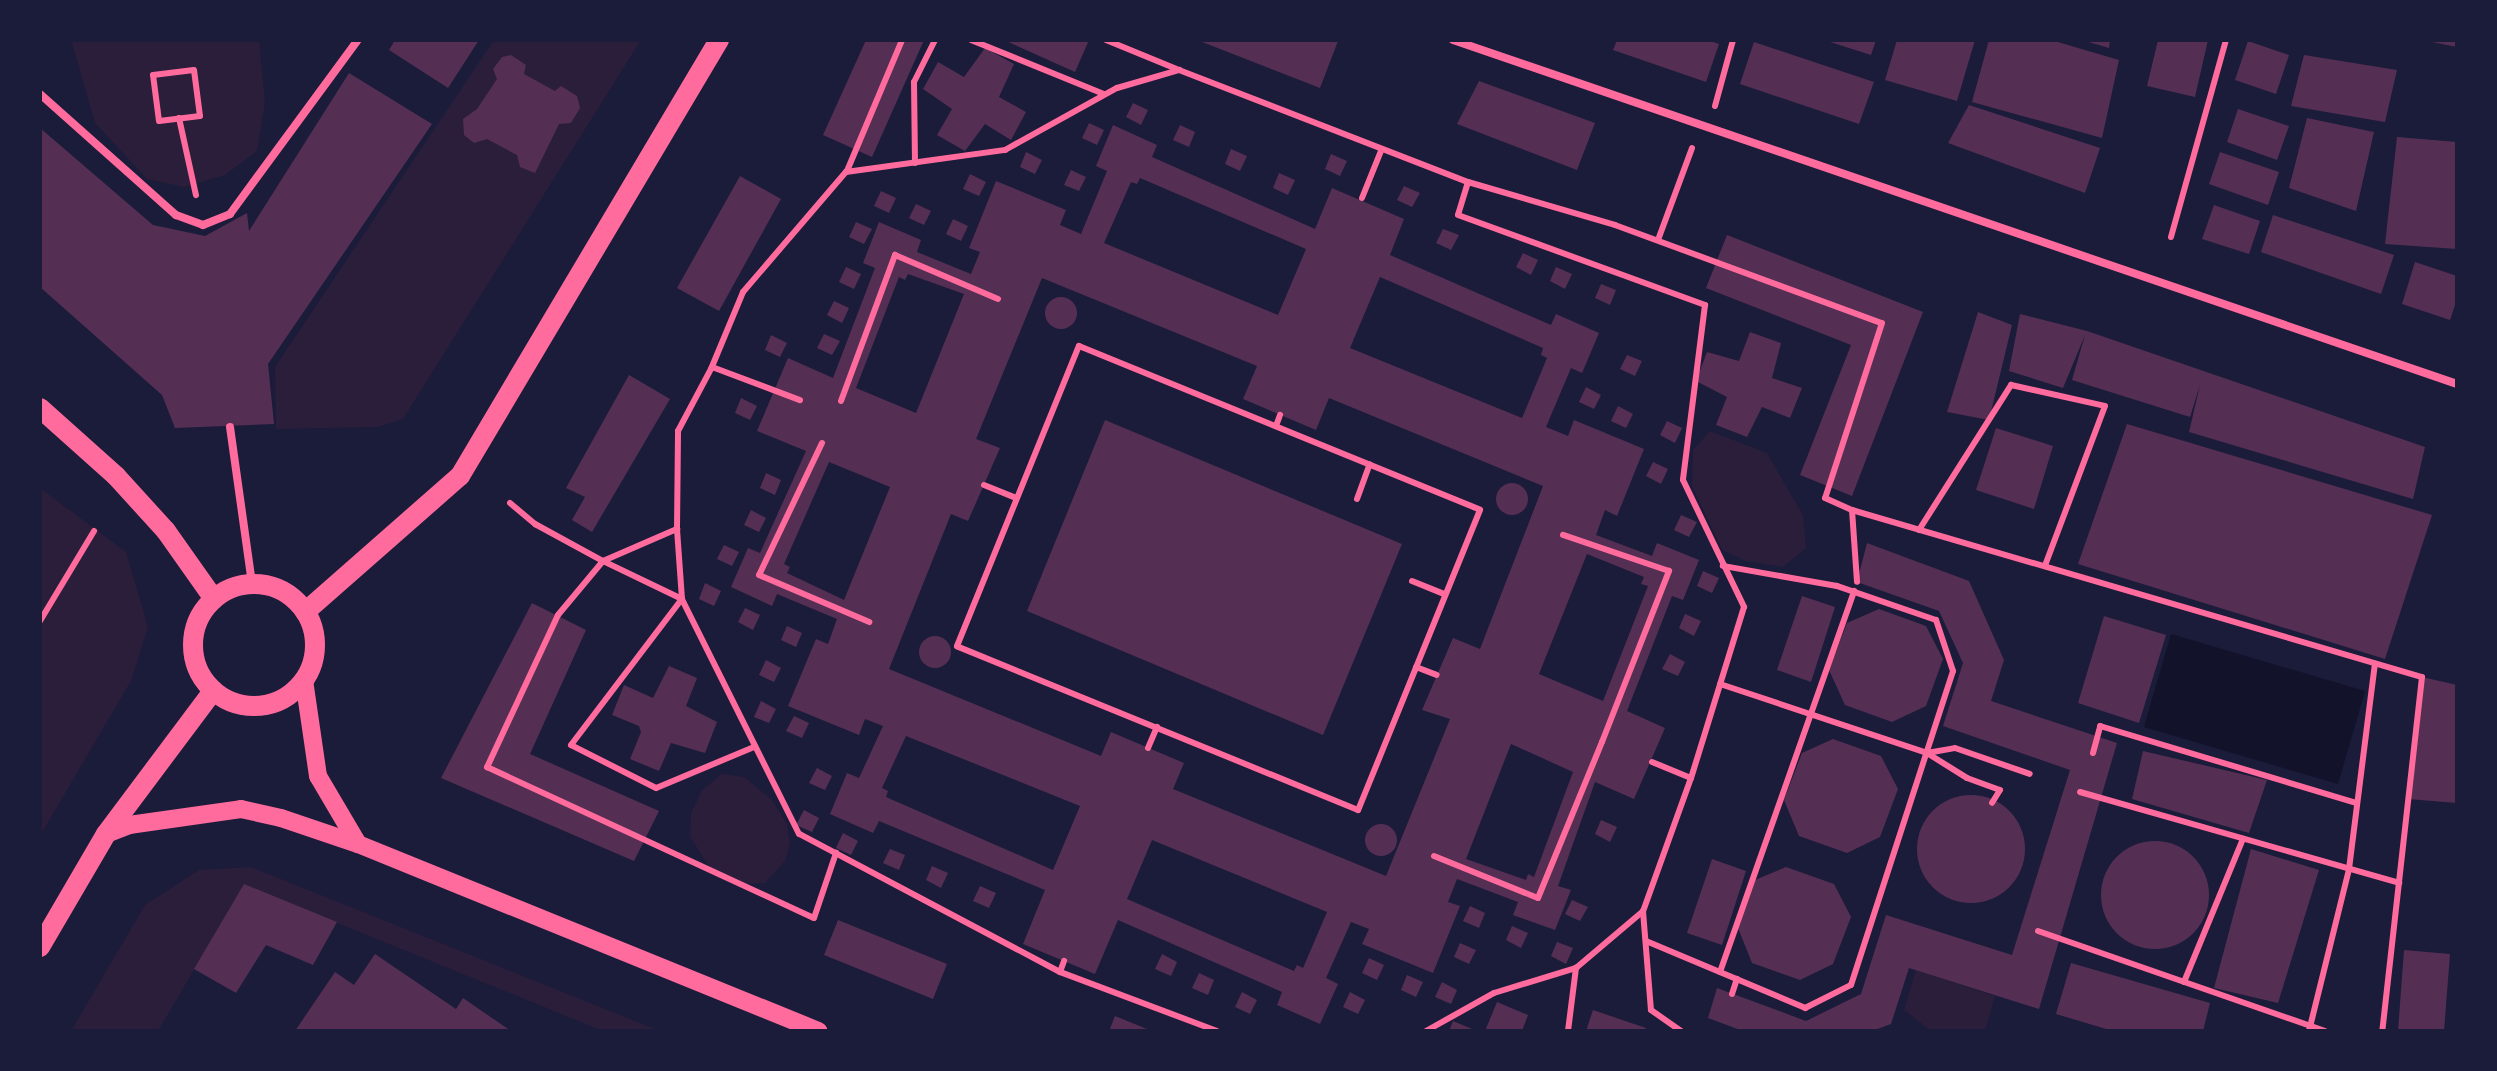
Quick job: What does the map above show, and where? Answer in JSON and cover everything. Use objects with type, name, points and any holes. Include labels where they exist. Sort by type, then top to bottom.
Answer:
[{"type":"main road","points":[[305,612],[460,476],[719,40]]},
{"type":"main road","points":[[40,408],[116,476],[166,531],[214,598]]},
{"type":"main road","points":[[252,584],[291,597],[305,612],[315,649],[304,680],[286,698],[268,705],[248,706],[213,691],[193,654],[193,634],[214,598],[252,584]]},
{"type":"main road","points":[[40,947],[106,834],[213,691]]},
{"type":"street","points":[[304,680],[318,776],[358,844]]},
{"type":"street","points":[[106,834],[144,822],[241,809],[358,844],[818,1031]]},
{"type":"lane","points":[[40,94],[176,216],[203,224],[230,214],[358,40]]},
{"type":"lane","points":[[1454,40],[2457,384]]},
{"type":"lane","points":[[203,224],[205,236]]},
{"type":"lane","points":[[230,426],[252,584]]},
{"type":"path","points":[[902,40],[846,172],[743,292],[712,367],[678,432],[677,528],[682,599],[799,834],[1060,972],[1217,1031]]},
{"type":"path","points":[[915,163],[914,82],[935,40]]},
{"type":"path","points":[[970,40],[1105,95]]},
{"type":"path","points":[[1106,40],[1381,151],[1658,240],[1882,323],[1825,498],[1852,510],[2422,677],[2382,1031]]},
{"type":"path","points":[[1714,110],[1733,40]]},
{"type":"path","points":[[2172,237],[2226,40]]},
{"type":"path","points":[[194,70],[200,116],[179,118],[158,121],[153,75],[194,70]]},
{"type":"path","points":[[846,172],[1005,150],[1105,95],[1180,70]]},
{"type":"path","points":[[179,118],[203,224]]},
{"type":"path","points":[[1658,240],[1692,148]]},
{"type":"path","points":[[1362,198],[1381,151]]},
{"type":"path","points":[[1468,182],[1458,216],[1704,305],[1683,480],[1744,607],[1692,778],[1643,912],[1651,1010],[1681,1031]]},
{"type":"path","points":[[841,400],[895,255],[998,299]]},
{"type":"path","points":[[1079,346],[1370,464],[1480,510],[1358,810],[958,646],[1079,346]]},
{"type":"path","points":[[712,367],[800,400]]},
{"type":"path","points":[[1920,530],[2011,385],[2105,406],[2045,566]]},
{"type":"path","points":[[1276,426],[1280,415]]},
{"type":"path","points":[[822,444],[759,575],[869,622]]},
{"type":"path","points":[[1357,499],[1370,464]]},
{"type":"path","points":[[984,484],[1018,498]]},
{"type":"path","points":[[510,503],[535,524],[682,599]]},
{"type":"path","points":[[1852,510],[1857,582]]},
{"type":"path","points":[[677,528],[604,561],[558,616],[487,767],[814,918],[836,854]]},
{"type":"path","points":[[40,621],[94,531]]},
{"type":"path","points":[[1434,856],[1538,898],[1595,759],[1669,571],[1564,535]]},
{"type":"path","points":[[1646,941],[1805,1008],[1851,986],[1953,671],[1936,620],[1854,591],[1723,566]]},
{"type":"path","points":[[1412,581],[1446,594]]},
{"type":"path","points":[[1867,596],[1869,586]]},
{"type":"path","points":[[1720,972],[1854,591]]},
{"type":"path","points":[[682,599],[571,745],[656,788],[754,748]]},
{"type":"path","points":[[2310,1028],[2348,869],[2376,663]]},
{"type":"path","points":[[1416,666],[1437,676]]},
{"type":"path","points":[[1720,684],[1927,753],[1967,778],[2000,790],[1992,802]]},
{"type":"path","points":[[2092,753],[2100,726],[2357,803]]},
{"type":"path","points":[[1148,748],[1157,727]]},
{"type":"path","points":[[1927,753],[1955,748],[2030,774]]},
{"type":"path","points":[[1652,762],[1692,778]]},
{"type":"path","points":[[2080,792],[2398,883]]},
{"type":"path","points":[[2184,982],[2243,839]]},
{"type":"path","points":[[1426,1031],[1494,993],[1576,968],[1643,912]]},
{"type":"path","points":[[2038,931],[2325,1031]]},
{"type":"path","points":[[1060,972],[1064,961]]},
{"type":"path","points":[[1568,1031],[1576,968]]},
{"type":"path","points":[[1732,994],[1738,979]]},
{"type":"shaded area","points":[[71,40],[259,40],[265,103],[257,151],[225,175],[184,187],[147,179],[95,123]]},
{"type":"shaded area","points":[[494,40],[641,40],[403,419],[378,427],[276,429],[275,367]]},
{"type":"shaded area","points":[[1710,431],[1767,453],[1803,515],[1806,548],[1783,567],[1746,561],[1722,550],[1692,486],[1693,450]]},
{"type":"shaded area","points":[[40,488],[126,552],[148,627],[131,681],[40,836]]},
{"type":"shaded area","points":[[2171,634],[2365,691],[2338,784],[2144,727]]},
{"type":"shaded area","points":[[722,774],[744,777],[771,799],[787,824],[790,843],[785,861],[765,883],[747,884],[710,868],[690,837],[691,813],[702,790]]},
{"type":"shaded area","points":[[251,867],[660,1031],[603,1031],[244,885],[158,1031],[71,1031],[145,905],[199,870]]},
{"type":"shaded area","points":[[1916,970],[1995,996],[1985,1031],[1931,1031],[1904,1010]]},
{"type":"building","points":[[395,40],[479,40],[448,88],[389,50]]},
{"type":"building","points":[[866,40],[924,40],[872,157],[823,135]]},
{"type":"building","points":[[1004,40],[1089,40],[1075,72]]},
{"type":"building","points":[[1197,40],[1335,40],[1338,41],[1320,88]]},
{"type":"building","points":[[1617,40],[1707,40],[1719,44],[1706,82],[1613,50]]},
{"type":"building","points":[[1824,40],[1876,40],[1871,55]]},
{"type":"building","points":[[1897,40],[1975,40],[1957,101],[1885,80]]},
{"type":"building","points":[[1989,40],[2051,40],[2119,60],[2102,138],[1972,102]]},
{"type":"building","points":[[2082,40],[2110,40],[2109,48]]},
{"type":"building","points":[[2158,40],[2208,40],[2195,97],[2147,86]]},
{"type":"building","points":[[2457,40],[2457,47],[2432,42]]},
{"type":"building","points":[[2248,41],[2289,55],[2276,94],[2235,80]]},
{"type":"building","points":[[1754,42],[1874,82],[1859,124],[1740,84]]},
{"type":"building","points":[[985,48],[1014,64],[999,97],[1026,112],[1011,140],[985,124],[965,151],[937,135],[952,109],[923,89],[938,62],[964,77]]},
{"type":"building","points":[[511,55],[526,65],[524,74],[555,91],[561,86],[577,96],[580,108],[571,123],[559,124],[535,173],[520,167],[517,155],[487,139],[474,143],[464,135],[463,119],[477,109],[497,79],[493,69],[502,57]]},
{"type":"building","points":[[2304,55],[2397,70],[2385,122],[2291,106]]},
{"type":"building","points":[[349,73],[432,124],[268,364],[274,424],[175,428],[162,395],[40,287],[40,128],[153,225],[205,236],[247,213],[249,231]]},
{"type":"building","points":[[1479,81],[1595,123],[1577,170],[1457,124]]},
{"type":"building","points":[[1133,103],[1148,110],[1141,125],[1126,117]]},
{"type":"building","points":[[1969,105],[2100,148],[2085,193],[1948,143]]},
{"type":"building","points":[[2238,109],[2289,126],[2277,160],[2227,142]]},
{"type":"building","points":[[2307,118],[2374,132],[2356,211],[2289,188]]},
{"type":"building","points":[[1089,123],[1104,130],[1097,145],[1082,138]]},
{"type":"building","points":[[1113,125],[1157,145],[1152,157],[1315,229],[1332,188],[1404,219],[1390,255],[1551,325],[1556,314],[1599,333],[1582,373],[1571,368],[1546,427],[1568,436],[1574,420],[1644,449],[1617,516],[1605,510],[1596,535],[1652,556],[1657,543],[1699,560],[1683,600],[1672,596],[1627,711],[1665,728],[1634,799],[1595,782],[1558,886],[1571,890],[1555,930],[1513,915],[1518,902],[1457,879],[1448,902],[1460,906],[1433,973],[1362,944],[1369,929],[1351,922],[1326,978],[1338,984],[1320,1024],[1277,1005],[1282,992],[1118,920],[1095,974],[1023,944],[1045,890],[879,821],[873,833],[830,814],[847,773],[859,778],[883,726],[865,719],[859,735],[788,706],[816,639],[828,644],[837,619],[777,594],[772,606],[731,587],[748,548],[760,553],[806,451],[757,431],[788,358],[833,378],[875,268],[863,263],[879,222],[921,240],[917,252],[971,274],[980,252],[969,248],[996,181],[1066,210],[1060,225],[1081,234],[1107,171],[1096,166]],"holes":[[[1140,178],[1306,249],[1278,315],[1104,243],[1131,182],[1137,184]],[[908,274],[964,294],[916,413],[856,388],[899,277],[905,280]],[[1380,277],[1543,348],[1541,355],[1547,358],[1522,418],[1350,348]],[[1042,278],[1257,366],[1243,399],[1316,430],[1329,398],[1543,486],[1480,649],[1453,638],[1422,710],[1450,719],[1386,876],[1173,789],[1184,763],[1111,732],[1101,756],[889,669],[951,514],[968,521],[1000,448],[976,439]],[[829,462],[890,487],[844,600],[787,573],[790,567],[784,564]],[[1587,554],[1644,577],[1641,584],[1648,586],[1603,701],[1539,674]],[[906,736],[1080,806],[1053,870],[886,797],[888,791],[882,788]],[[1511,744],[1573,772],[1534,877],[1528,874],[1526,880],[1466,859]],[[1152,840],[1327,912],[1303,968],[1297,965],[1294,971],[1127,899]]]},
{"type":"building","points":[[1180,125],[1195,132],[1189,147],[1173,140]]},
{"type":"building","points":[[2397,137],[2457,142],[2457,249],[2385,244]]},
{"type":"building","points":[[1231,149],[1247,156],[1240,171],[1225,164]]},
{"type":"building","points":[[1026,152],[1042,160],[1035,174],[1020,167]]},
{"type":"building","points":[[2220,152],[2279,172],[2268,205],[2209,184]]},
{"type":"building","points":[[1331,154],[1347,161],[1340,176],[1325,169]]},
{"type":"building","points":[[1071,170],[1086,177],[1079,191],[1064,185]]},
{"type":"building","points":[[1279,173],[1295,180],[1288,195],[1273,188]]},
{"type":"building","points":[[970,174],[986,182],[979,196],[963,189]]},
{"type":"building","points":[[740,176],[781,199],[719,311],[677,288]]},
{"type":"building","points":[[1404,186],[1420,193],[1412,207],[1397,200]]},
{"type":"building","points":[[881,191],[896,198],[889,213],[874,206]]},
{"type":"building","points":[[916,204],[931,211],[924,225],[909,218]]},
{"type":"building","points":[[2214,205],[2260,221],[2249,254],[2202,239]]},
{"type":"building","points":[[2273,215],[2394,255],[2381,294],[2261,252]]},
{"type":"building","points":[[953,219],[968,226],[961,241],[946,234]]},
{"type":"building","points":[[856,222],[872,229],[864,244],[849,237]]},
{"type":"building","points":[[1443,229],[1459,235],[1451,250],[1436,243]]},
{"type":"building","points":[[1727,235],[1923,312],[1852,496],[1800,475],[1851,345],[1706,288]]},
{"type":"building","points":[[1523,253],[1538,260],[1531,275],[1516,267]]},
{"type":"building","points":[[2415,262],[2457,276],[2457,299],[2450,320],[2402,304]]},
{"type":"building","points":[[846,267],[861,274],[854,289],[839,282]]},
{"type":"building","points":[[1556,267],[1572,274],[1565,289],[1550,281]]},
{"type":"building","points":[[1601,284],[1616,290],[1610,305],[1595,298]]},
{"type":"building","points":[[1061,297],[1072,302],[1077,313],[1072,324],[1061,329],[1050,324],[1045,313],[1050,302]]},
{"type":"building","points":[[834,301],[849,308],[842,323],[827,315]]},
{"type":"building","points":[[1978,312],[2012,325],[1989,420],[1947,412]]},
{"type":"building","points":[[2020,314],[2087,331],[2425,447],[2413,499],[2189,432],[2200,385],[2190,417],[2072,380],[2085,335],[2063,388],[2009,371]]},
{"type":"building","points":[[1750,332],[1781,343],[1772,378],[1802,388],[1790,418],[1762,407],[1747,437],[1716,425],[1727,397],[1696,381],[1707,352],[1739,361]]},
{"type":"building","points":[[824,334],[840,341],[832,355],[817,348]]},
{"type":"building","points":[[771,335],[787,343],[780,357],[765,350]]},
{"type":"building","points":[[1627,355],[1642,361],[1635,376],[1620,369]]},
{"type":"building","points":[[629,375],[670,399],[592,532],[572,520],[585,497],[566,488]]},
{"type":"building","points":[[1586,387],[1601,395],[1594,409],[1579,402]]},
{"type":"building","points":[[741,398],[757,406],[750,420],[735,413]]},
{"type":"building","points":[[1618,406],[1633,414],[1626,428],[1611,421]]},
{"type":"building","points":[[1105,420],[1402,544],[1323,735],[1027,611]]},
{"type":"building","points":[[1667,421],[1682,428],[1675,443],[1660,435]]},
{"type":"building","points":[[2127,424],[2432,515],[2385,659],[2078,564]]},
{"type":"building","points":[[1996,428],[2053,446],[2034,509],[1976,490]]},
{"type":"building","points":[[1653,462],[1668,469],[1661,484],[1646,476]]},
{"type":"building","points":[[766,473],[781,480],[775,495],[760,488]]},
{"type":"building","points":[[1512,483],[1523,488],[1528,499],[1523,510],[1512,515],[1501,510],[1496,499],[1501,488]]},
{"type":"building","points":[[751,510],[766,518],[759,532],[744,525]]},
{"type":"building","points":[[1681,515],[1697,522],[1689,537],[1674,530]]},
{"type":"building","points":[[1867,543],[1969,581],[2004,660],[1991,701],[2117,743],[2039,1009],[1909,968],[1891,1024],[1872,1031],[1743,1031],[1708,1018],[1717,988],[1806,1021],[1861,994],[1886,915],[2012,955],[2070,770],[1943,726],[1963,663],[1939,611],[1857,582]]},
{"type":"building","points":[[724,545],[739,552],[732,566],[717,559]]},
{"type":"building","points":[[1703,571],[1719,578],[1712,593],[1697,586]]},
{"type":"building","points":[[705,583],[721,591],[714,606],[699,599]]},
{"type":"building","points":[[1802,596],[1835,607],[1811,682],[1777,670]]},
{"type":"building","points":[[532,603],[586,630],[530,754],[659,811],[634,861],[441,778]]},
{"type":"building","points":[[745,608],[760,615],[753,630],[738,622]]},
{"type":"building","points":[[1879,609],[1926,626],[1943,659],[1926,706],[1892,722],[1845,705],[1829,670],[1847,623]]},
{"type":"building","points":[[1685,614],[1701,621],[1694,636],[1679,628]]},
{"type":"building","points":[[2104,616],[2166,635],[2139,723],[2078,703]]},
{"type":"building","points":[[787,626],[802,633],[796,647],[781,640]]},
{"type":"building","points":[[935,636],[946,641],[951,652],[946,663],[935,668],[924,663],[919,652],[924,641]]},
{"type":"building","points":[[1670,654],[1685,662],[1678,676],[1662,669]]},
{"type":"building","points":[[766,660],[781,668],[774,682],[759,675]]},
{"type":"building","points":[[669,666],[697,678],[686,706],[717,722],[705,753],[671,743],[659,771],[630,759],[641,732],[639,726],[612,715],[624,685],[653,698]]},
{"type":"building","points":[[2422,677],[2457,685],[2457,803],[2408,799]]},
{"type":"building","points":[[761,701],[776,709],[769,723],[754,717]]},
{"type":"building","points":[[794,716],[809,723],[802,738],[786,731]]},
{"type":"building","points":[[1833,739],[1881,756],[1898,789],[1880,837],[1847,853],[1799,836],[1784,800],[1802,753]]},
{"type":"building","points":[[2143,751],[2267,780],[2249,833],[2132,799]]},
{"type":"building","points":[[817,768],[832,776],[825,790],[809,783]]},
{"type":"building","points":[[1971,795],[1992,799],[2009,811],[2021,828],[2025,849],[2021,870],[2009,887],[1992,899],[1971,903],[1950,899],[1933,887],[1921,870],[1917,849],[1921,828],[1933,811],[1950,799]]},
{"type":"building","points":[[804,810],[819,818],[812,832],[796,825]]},
{"type":"building","points":[[1601,820],[1617,827],[1610,842],[1595,834]]},
{"type":"building","points":[[1381,824],[1392,829],[1397,840],[1392,851],[1381,856],[1370,851],[1365,840],[1370,829]]},
{"type":"building","points":[[843,833],[858,841],[851,855],[836,848]]},
{"type":"building","points":[[2155,841],[2176,845],[2193,857],[2205,874],[2209,895],[2205,916],[2193,933],[2176,945],[2155,949],[2134,945],[2117,933],[2105,916],[2101,895],[2105,874],[2117,857],[2134,845]]},
{"type":"building","points":[[890,849],[905,855],[899,870],[883,863]]},
{"type":"building","points":[[2251,849],[2319,870],[2278,1003],[2214,988]]},
{"type":"building","points":[[1712,859],[1746,871],[1722,945],[1687,933]]},
{"type":"building","points":[[932,866],[948,873],[941,888],[926,880]]},
{"type":"building","points":[[1786,867],[1834,884],[1851,917],[1833,964],[1800,980],[1752,963],[1738,928],[1755,880]]},
{"type":"building","points":[[244,884],[337,922],[313,965],[266,945],[236,993],[194,969]]},
{"type":"building","points":[[980,886],[996,893],[989,908],[973,901]]},
{"type":"building","points":[[1572,900],[1588,907],[1580,921],[1565,914]]},
{"type":"building","points":[[1470,906],[1485,913],[1479,928],[1463,921]]},
{"type":"building","points":[[838,920],[947,964],[933,999],[824,955]]},
{"type":"building","points":[[1512,926],[1528,933],[1521,948],[1506,940]]},
{"type":"building","points":[[1557,942],[1573,948],[1566,964],[1551,956]]},
{"type":"building","points":[[1460,943],[1476,950],[1469,964],[1454,957]]},
{"type":"building","points":[[2404,950],[2450,954],[2444,1031],[2398,1031]]},
{"type":"building","points":[[375,954],[456,1009],[463,998],[511,1031],[295,1031],[335,972],[354,985]]},
{"type":"building","points":[[1162,954],[1177,962],[1171,976],[1155,969]]},
{"type":"building","points":[[1369,958],[1384,965],[1377,980],[1362,973]]},
{"type":"building","points":[[2071,963],[2210,1003],[2203,1031],[2113,1031],[2056,1014]]},
{"type":"building","points":[[1199,973],[1214,980],[1208,995],[1192,988]]},
{"type":"building","points":[[1407,975],[1423,982],[1416,997],[1401,990]]},
{"type":"building","points":[[1442,982],[1457,990],[1451,1004],[1435,997]]},
{"type":"building","points":[[1242,992],[1257,1000],[1250,1014],[1235,1007]]},
{"type":"building","points":[[1350,992],[1365,1000],[1358,1014],[1343,1007]]},
{"type":"building","points":[[1497,1002],[1528,1015],[1522,1031],[1485,1031]]},
{"type":"building","points":[[1593,1010],[1646,1028],[1645,1031],[1586,1031]]},
{"type":"building","points":[[1115,1016],[1152,1031],[1109,1031]]},
{"type":"building","points":[[1453,1021],[1477,1031],[1449,1031]]}]
